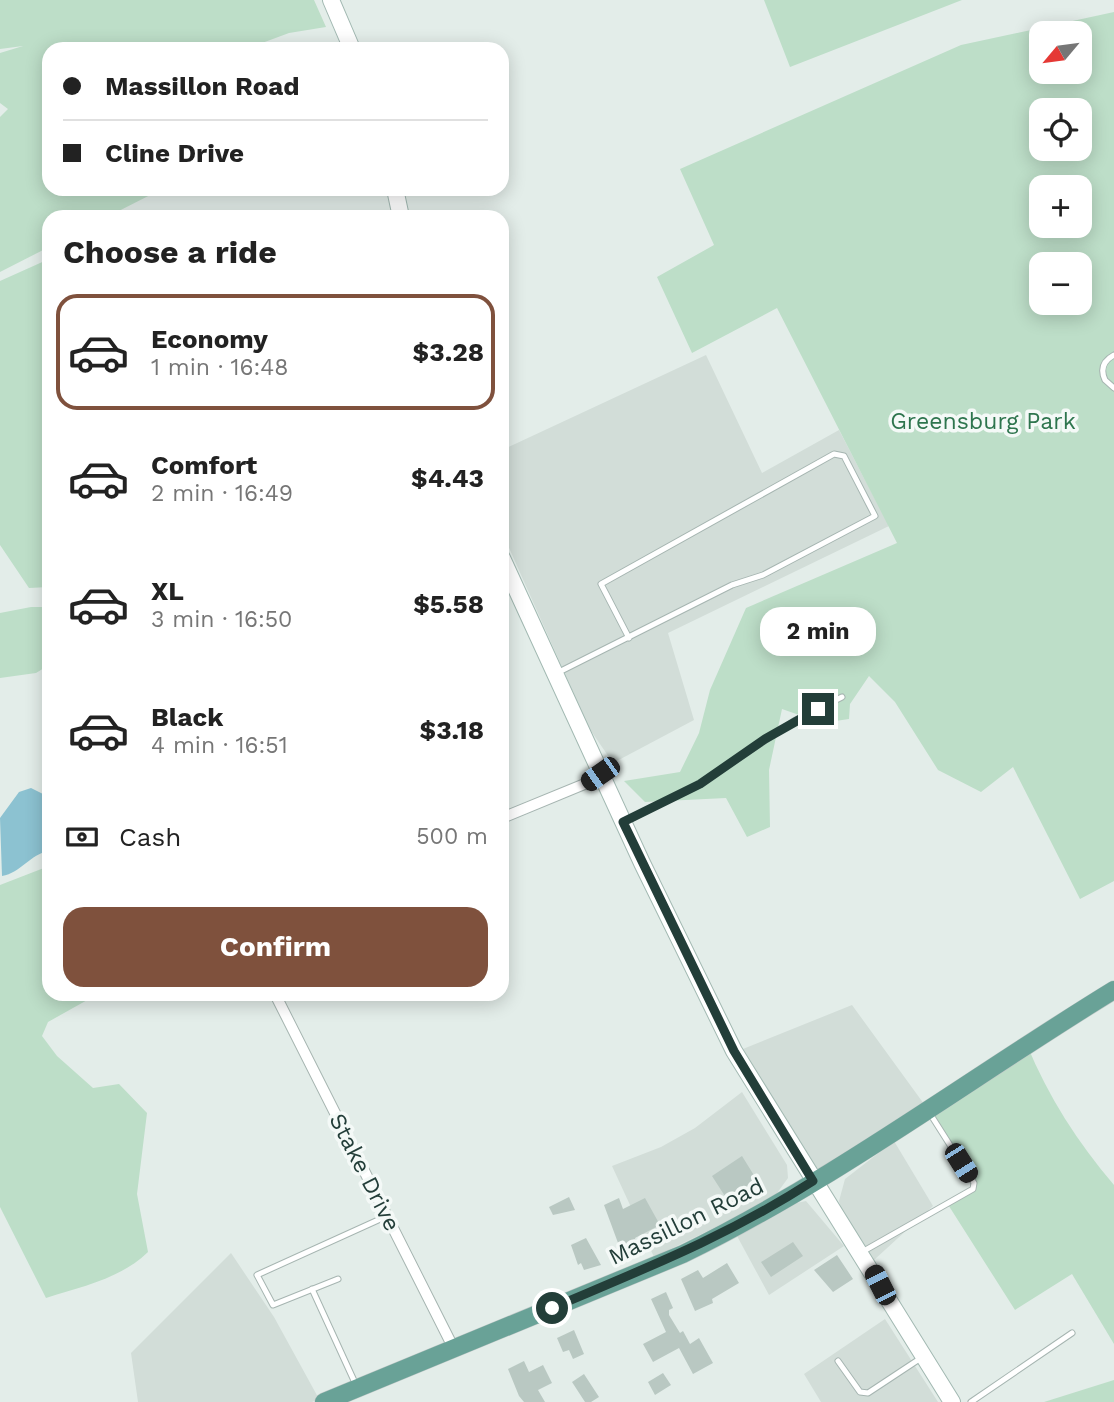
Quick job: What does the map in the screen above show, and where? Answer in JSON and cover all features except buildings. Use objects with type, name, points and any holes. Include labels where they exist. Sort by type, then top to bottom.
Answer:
[{"type":"main road","points":[[331,0],[349,42]]},
{"type":"main road","points":[[509,574],[600,774],[734,1051],[813,1181],[862,1253],[952,1402]]},
{"type":"main road","name":"Massillon Road","points":[[324,1402],[683,1254],[772,1208],[1114,990]]},
{"type":"street","points":[[509,815],[587,783],[600,774]]},
{"type":"street","name":"Stake Drive","points":[[279,1001],[454,1349]]},
{"type":"lane","points":[[1114,355],[1104,363],[1102,375],[1108,385],[1114,388]]},
{"type":"lane","points":[[554,674],[629,638],[732,585],[764,575],[875,516],[844,456],[834,454],[601,584],[629,638]]},
{"type":"lane","points":[[623,822],[700,784],[794,721],[842,698]]},
{"type":"lane","points":[[862,1253],[973,1189],[974,1183],[928,1109]]},
{"type":"lane","points":[[338,1279],[273,1305],[257,1275],[387,1216]]},
{"type":"lane","points":[[312,1289],[357,1388]]},
{"type":"lane","points":[[971,1402],[1072,1333]]},
{"type":"lane","points":[[838,1361],[854,1386],[860,1392],[868,1393],[924,1356]]},
{"type":"shaded area","points":[[706,355],[762,473],[839,430],[889,526],[668,633],[694,720],[613,763],[589,728],[509,548],[509,447]]},
{"type":"shaded area","points":[[852,1005],[924,1104],[814,1177],[738,1051]]},
{"type":"shaded area","points":[[742,1092],[787,1165],[788,1178],[772,1200],[654,1257],[612,1166],[661,1147],[695,1128]]},
{"type":"shaded area","points":[[894,1141],[933,1206],[874,1260],[842,1213],[839,1201],[845,1179]]},
{"type":"shaded area","points":[[806,1201],[844,1246],[769,1295],[737,1236],[782,1206]]},
{"type":"shaded area","points":[[231,1253],[274,1317],[319,1399],[312,1402],[138,1402],[131,1353]]},
{"type":"shaded area","points":[[885,1319],[938,1402],[821,1402],[804,1374]]},
{"type":"green space","points":[[0,0],[314,0],[326,27],[289,33],[265,42],[42,42],[42,196],[148,196],[121,210],[42,210],[42,251],[0,272],[0,117],[8,109],[0,103],[0,53],[23,46],[0,49]]},
{"type":"green space","points":[[764,0],[962,0],[790,67]]},
{"type":"green space","name":"Greensburg Park","points":[[1114,12],[1114,881],[1080,899],[1013,767],[981,792],[938,770],[895,702],[869,676],[850,704],[849,719],[822,723],[782,709],[769,770],[770,827],[747,837],[726,798],[645,802],[624,781],[680,772],[699,733],[710,690],[746,608],[897,543],[777,308],[692,353],[657,277],[714,245],[680,169],[961,45],[1029,30],[1029,84],[1092,84],[1092,21],[1072,21]]},
{"type":"green space","points":[[42,262],[42,587],[29,588],[0,545],[0,281]]},
{"type":"green space","points":[[42,607],[42,669],[36,673],[0,678],[0,613]]},
{"type":"green space","points":[[42,869],[42,1001],[86,1001],[48,1022],[42,1036],[57,1056],[93,1088],[119,1084],[147,1113],[137,1194],[148,1252],[113,1275],[46,1298],[0,1207],[0,885]]},
{"type":"green space","points":[[1027,1045],[1065,1118],[1114,1185],[1114,1344],[1072,1274],[1015,1310],[947,1203],[973,1189],[974,1183],[928,1109]]},
{"type":"green space","points":[[1114,1380],[1114,1402],[1044,1402]]},
{"type":"water","points":[[31,788],[42,794],[42,853],[15,871],[2,876],[0,818],[19,792]]},
{"type":"route","points":[[552,1308],[728,1233],[813,1181],[734,1051],[623,822],[700,784],[765,739],[818,709]]}]
